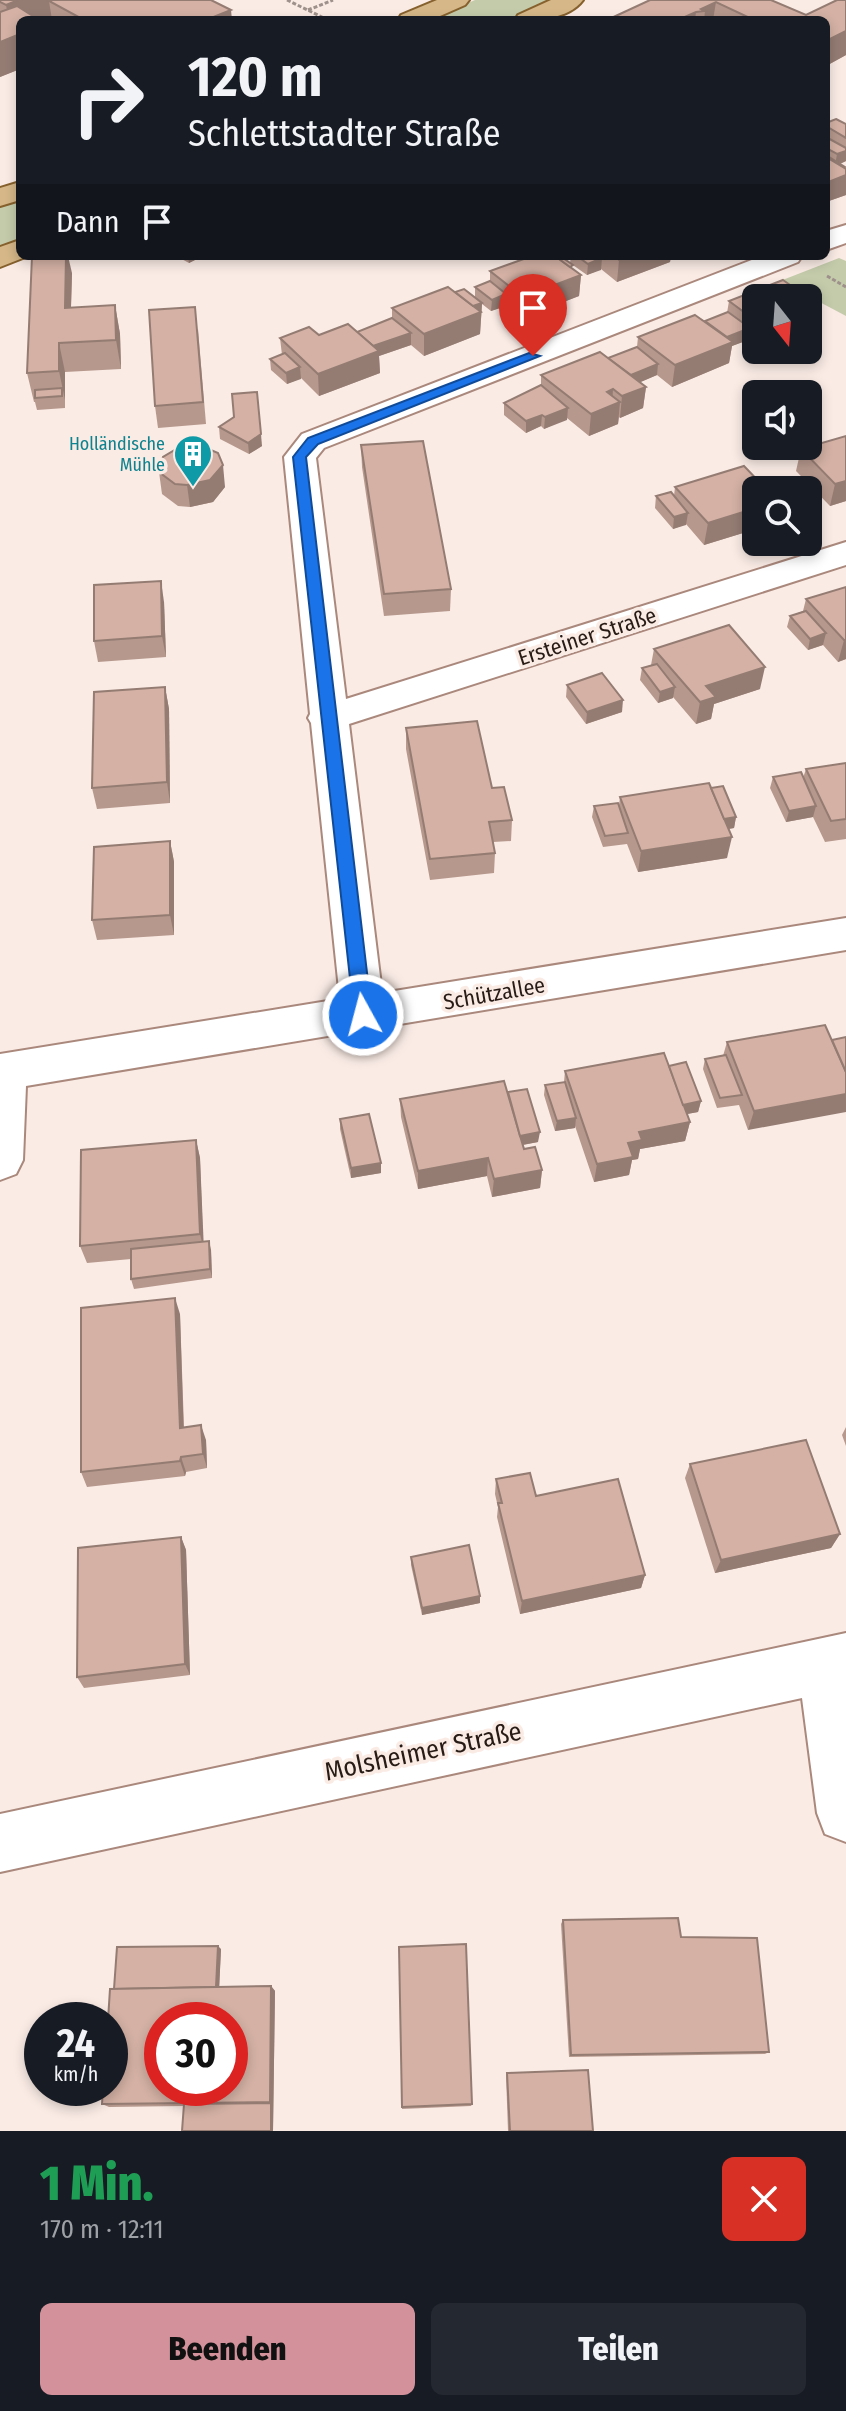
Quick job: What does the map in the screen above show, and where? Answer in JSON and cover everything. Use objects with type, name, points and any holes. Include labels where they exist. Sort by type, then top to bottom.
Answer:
[{"type":"main road","points":[[419,16],[457,0]]},
{"type":"main road","points":[[536,16],[571,0]]},
{"type":"street","points":[[363,1015],[327,718],[300,457],[313,441],[778,260]]},
{"type":"street","name":"Ersteiner Straße","points":[[327,718],[846,553]]},
{"type":"street","name":"Schützallee","points":[[2,1072],[846,934]]},
{"type":"street","points":[[0,1160],[2,1072]]},
{"type":"street","points":[[836,1663],[846,1813]]},
{"type":"street","name":"Molsheimer Straße","points":[[0,1843],[836,1663]]},
{"type":"path","points":[[287,0],[320,16]]},
{"type":"path","points":[[308,10],[333,0]]},
{"type":"green space","points":[[475,0],[551,0],[515,16],[439,16]]},
{"type":"green space","points":[[16,200],[16,240],[0,247],[0,207]]},
{"type":"green space","points":[[839,258],[846,261],[846,316],[822,303],[822,284],[786,284],[780,281]]},
{"type":"building","points":[[0,0],[14,0],[16,1],[6,5]]},
{"type":"building","points":[[211,0],[231,10],[216,16],[77,16],[49,1]]},
{"type":"building","points":[[650,0],[771,0],[806,15],[837,0],[846,0],[846,31],[830,39],[830,16],[746,16],[716,2],[701,9],[705,11],[687,16],[616,16]]},
{"type":"building","points":[[17,6],[33,16],[16,16],[16,36],[0,42],[0,12]]},
{"type":"building","points":[[836,119],[846,124],[846,138],[830,128],[830,121]]},
{"type":"building","points":[[830,139],[846,148],[846,151],[837,154],[830,150]]},
{"type":"building","points":[[830,159],[846,169],[846,175],[830,181]]},
{"type":"building","points":[[32,260],[66,260],[65,308],[115,305],[116,340],[59,343],[59,371],[27,373]]},
{"type":"building","points":[[521,260],[560,260],[581,275],[523,297],[490,271]]},
{"type":"building","points":[[490,281],[506,294],[492,300],[475,287]]},
{"type":"building","points":[[448,287],[481,312],[424,334],[392,308]]},
{"type":"building","points":[[464,289],[482,303],[473,306],[455,292]]},
{"type":"building","points":[[742,296],[742,311],[729,301]]},
{"type":"building","points":[[195,307],[203,402],[155,406],[149,310]]},
{"type":"building","points":[[728,312],[742,322],[742,331],[727,337],[705,321]]},
{"type":"building","points":[[695,315],[733,342],[675,365],[638,337]]},
{"type":"building","points":[[392,318],[411,333],[373,346],[357,332]]},
{"type":"building","points":[[348,324],[379,351],[318,374],[280,338],[309,327],[319,335]]},
{"type":"building","points":[[637,347],[658,364],[631,375],[608,358]]},
{"type":"building","points":[[600,352],[646,387],[622,396],[613,389],[607,392],[620,402],[591,414],[541,375]]},
{"type":"building","points":[[285,353],[300,367],[286,373],[270,359]]},
{"type":"building","points":[[541,385],[568,408],[526,421],[504,403]]},
{"type":"building","points":[[62,388],[62,396],[35,398],[35,390]]},
{"type":"building","points":[[257,392],[261,434],[248,443],[219,427],[234,417],[232,394]]},
{"type":"building","points":[[846,436],[846,481],[835,484],[812,460],[822,460],[822,443]]},
{"type":"building","points":[[423,441],[451,589],[384,594],[361,445]]},
{"type":"building","points":[[204,447],[218,453],[223,465],[210,480],[175,484],[159,472],[163,457],[178,448]]},
{"type":"building","points":[[744,466],[754,476],[742,476],[742,512],[708,523],[675,487]]},
{"type":"building","points":[[671,492],[688,513],[674,517],[656,496]]},
{"type":"building","points":[[161,581],[162,636],[94,641],[94,585]]},
{"type":"building","points":[[846,587],[846,640],[844,640],[806,599]]},
{"type":"building","points":[[806,611],[826,633],[810,639],[790,616]]},
{"type":"building","points":[[729,625],[765,667],[706,686],[716,697],[700,702],[654,649]]},
{"type":"building","points":[[657,664],[675,687],[660,692],[642,668]]},
{"type":"building","points":[[602,673],[623,700],[587,712],[567,685]]},
{"type":"building","points":[[165,687],[167,782],[92,788],[94,692]]},
{"type":"building","points":[[477,721],[492,788],[504,787],[512,820],[489,822],[495,853],[430,859],[406,728]]},
{"type":"building","points":[[846,763],[846,819],[831,821],[806,769]]},
{"type":"building","points":[[801,772],[816,806],[789,811],[773,777]]},
{"type":"building","points":[[709,783],[732,837],[641,851],[620,797]]},
{"type":"building","points":[[723,786],[736,817],[724,819],[711,788]]},
{"type":"building","points":[[618,803],[628,833],[605,836],[594,806]]},
{"type":"building","points":[[170,841],[170,915],[92,920],[94,847]]},
{"type":"building","points":[[825,1025],[846,1072],[846,1094],[754,1111],[727,1042]]},
{"type":"building","points":[[846,1037],[846,1072],[832,1040]]},
{"type":"building","points":[[664,1053],[690,1122],[639,1132],[642,1140],[628,1143],[633,1157],[597,1164],[565,1071]]},
{"type":"building","points":[[726,1055],[742,1095],[720,1098],[705,1059]]},
{"type":"building","points":[[686,1062],[701,1101],[683,1105],[669,1066]]},
{"type":"building","points":[[504,1081],[524,1149],[535,1147],[542,1170],[494,1179],[488,1158],[418,1171],[400,1099]]},
{"type":"building","points":[[565,1082],[576,1118],[557,1121],[545,1085]]},
{"type":"building","points":[[527,1089],[540,1132],[520,1136],[508,1092]]},
{"type":"building","points":[[369,1114],[381,1163],[351,1168],[340,1119]]},
{"type":"building","points":[[196,1140],[200,1234],[80,1246],[81,1150]]},
{"type":"building","points":[[209,1241],[210,1269],[131,1279],[131,1249]]},
{"type":"building","points":[[175,1298],[180,1428],[201,1425],[203,1454],[181,1457],[180,1461],[81,1472],[81,1308]]},
{"type":"building","points":[[806,1440],[840,1534],[721,1560],[690,1464]]},
{"type":"building","points":[[530,1473],[536,1496],[618,1479],[645,1575],[522,1601],[498,1503],[502,1503],[496,1479]]},
{"type":"building","points":[[181,1537],[185,1664],[77,1677],[78,1548]]},
{"type":"building","points":[[469,1545],[480,1596],[422,1608],[411,1557]]},
{"type":"building","points":[[678,1918],[681,1937],[757,1938],[769,2052],[571,2055],[563,1920]]},
{"type":"building","points":[[466,1944],[472,2104],[402,2107],[399,1947]]},
{"type":"building","points":[[218,1946],[216,1987],[114,1989],[117,1947]]},
{"type":"building","points":[[271,1986],[270,2102],[248,2102],[248,2002],[144,2002],[144,2104],[128,2104],[128,2002],[109,2002],[110,1989]]},
{"type":"building","points":[[588,2070],[593,2131],[510,2131],[507,2073]]},
{"type":"building","points":[[248,2103],[271,2103],[271,2131],[182,2131],[184,2106],[248,2106]]},
{"type":"place","name":"Holländische Mühle","points":[[193,488]]},
{"type":"route","points":[[363,1015],[327,718],[300,457],[313,441],[533,356]]}]
